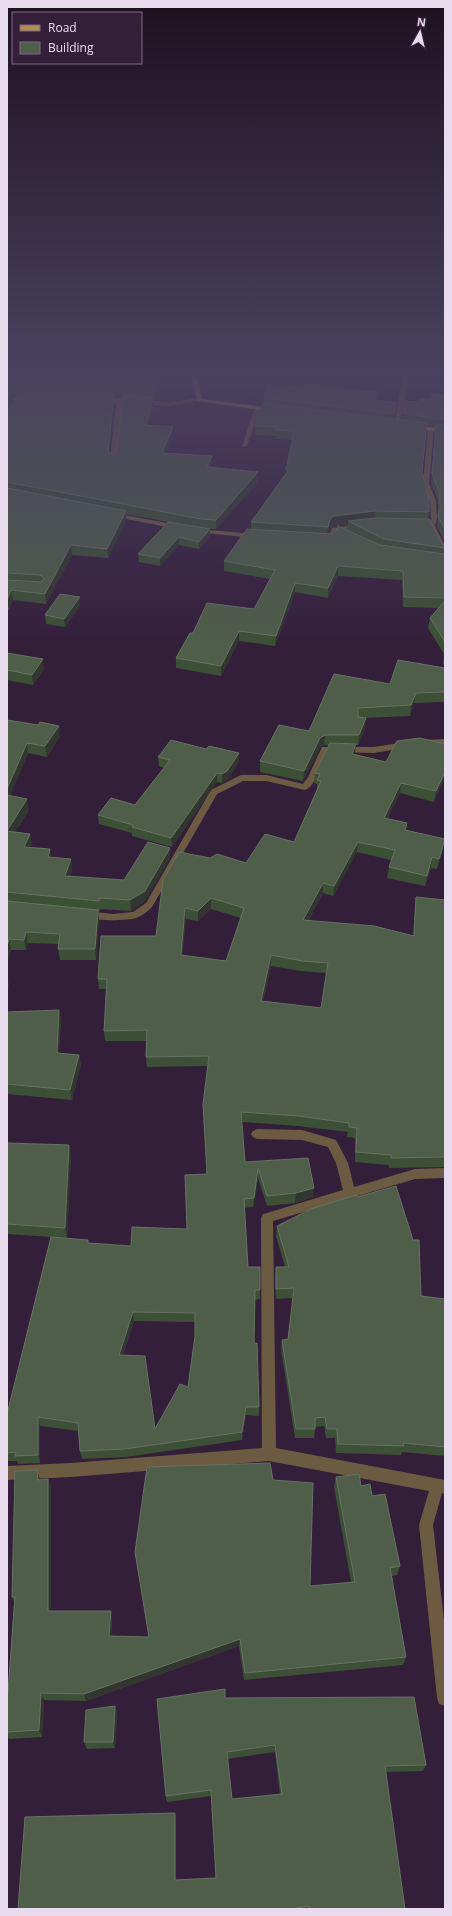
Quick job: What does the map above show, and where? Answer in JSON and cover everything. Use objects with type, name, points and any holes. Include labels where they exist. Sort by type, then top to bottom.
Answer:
[{"type":"street","points":[[428,465],[426,483],[433,502],[434,518],[429,526],[445,553]]},
{"type":"street","points":[[108,513],[185,529]]},
{"type":"street","points":[[334,529],[368,525]]},
{"type":"street","points":[[334,529],[347,536]]},
{"type":"street","points":[[318,539],[331,540],[334,529]]},
{"type":"street","points":[[193,530],[260,536]]},
{"type":"street","points":[[75,913],[113,917],[135,915],[149,905],[214,792],[241,778],[266,778],[305,788],[312,778],[325,749],[374,750],[407,745],[445,742]]},
{"type":"street","points":[[257,1134],[302,1135],[332,1143],[342,1163],[349,1194]]},
{"type":"street","points":[[269,1454],[267,1218],[415,1174],[445,1173]]},
{"type":"street","points":[[7,1473],[71,1470],[269,1454],[441,1486],[426,1525],[445,1698]]},
{"type":"building","points":[[7,465],[208,465],[207,467],[258,472],[216,520],[201,519],[7,482]]},
{"type":"building","points":[[287,465],[423,465],[422,471],[429,499],[429,512],[375,511],[334,516],[330,519],[328,527],[251,522],[288,471],[286,470]]},
{"type":"building","points":[[433,465],[445,465],[445,530],[438,516],[440,508],[439,492],[432,473]]},
{"type":"building","points":[[7,488],[126,511],[107,549],[71,545],[45,594],[11,590],[7,600],[7,580],[40,582],[45,579],[40,575],[7,573]]},
{"type":"building","points":[[375,518],[429,519],[442,544],[445,545],[445,548],[384,539],[348,521]]},
{"type":"building","points":[[168,522],[210,529],[199,542],[179,537],[160,558],[138,554]]},
{"type":"building","points":[[338,526],[380,545],[445,554],[445,598],[404,597],[403,571],[338,566],[328,588],[295,583],[276,636],[239,631],[221,666],[176,658],[190,633],[193,633],[207,603],[254,609],[275,570],[224,561],[247,529],[332,534],[336,531]]},
{"type":"building","points":[[60,594],[80,597],[64,619],[45,615]]},
{"type":"building","points":[[445,601],[445,642],[430,618]]},
{"type":"building","points":[[7,653],[43,659],[32,675],[7,670]]},
{"type":"building","points":[[398,660],[445,668],[445,692],[416,693],[411,705],[358,708],[358,717],[366,718],[359,735],[325,735],[320,738],[304,771],[260,761],[279,725],[309,731],[334,674],[390,684]]},
{"type":"building","points":[[7,720],[38,725],[40,722],[59,726],[45,746],[27,743],[7,789]]},
{"type":"building","points":[[420,738],[445,744],[445,772],[436,791],[401,783],[384,818],[407,823],[405,830],[445,839],[439,859],[432,857],[427,876],[389,867],[395,850],[358,842],[334,886],[323,883],[303,920],[374,926],[414,936],[416,897],[445,900],[445,1157],[391,1158],[391,1155],[356,1152],[357,1128],[349,1127],[349,1123],[299,1116],[241,1112],[245,1162],[308,1158],[314,1188],[296,1193],[267,1196],[258,1168],[254,1198],[244,1199],[248,1267],[260,1267],[260,1290],[255,1290],[254,1340],[255,1344],[257,1343],[259,1407],[246,1407],[242,1432],[125,1449],[80,1451],[78,1423],[38,1417],[38,1455],[15,1456],[16,1452],[7,1453],[7,1414],[51,1237],[88,1240],[88,1243],[131,1246],[132,1227],[187,1229],[185,1175],[207,1174],[203,1104],[209,1056],[146,1057],[147,1030],[104,1031],[107,979],[98,979],[101,936],[156,936],[163,880],[179,852],[210,858],[217,854],[246,863],[265,834],[294,842],[321,781],[317,780],[320,774],[315,773],[330,743],[356,744],[352,754],[386,762],[397,741]],"holes":[[[211,898],[244,908],[226,961],[181,955],[185,908],[198,911]],[[271,955],[302,961],[328,963],[321,1008],[261,1001]],[[133,1312],[195,1313],[195,1336],[188,1387],[180,1384],[155,1429],[145,1356],[119,1355]]]},
{"type":"building","points":[[171,740],[206,749],[209,746],[239,753],[227,771],[222,774],[217,773],[171,838],[132,827],[133,825],[98,815],[111,798],[135,805],[170,760],[158,757]]},
{"type":"building","points":[[7,795],[27,799],[7,831]]},
{"type":"building","points":[[7,831],[30,834],[24,847],[50,849],[48,857],[71,859],[65,876],[124,880],[148,842],[170,848],[145,891],[130,900],[99,898],[99,901],[7,892]]},
{"type":"building","points":[[7,901],[98,910],[95,949],[58,949],[60,934],[26,932],[24,940],[9,939],[7,946]]},
{"type":"building","points":[[59,1010],[57,1053],[79,1055],[70,1090],[7,1084],[7,1012]]},
{"type":"building","points":[[7,1143],[69,1145],[65,1228],[7,1224]]},
{"type":"building","points":[[396,1186],[413,1240],[419,1240],[421,1296],[445,1299],[445,1447],[403,1443],[404,1446],[338,1444],[337,1429],[327,1429],[325,1417],[315,1418],[315,1429],[296,1429],[282,1340],[288,1339],[294,1288],[276,1289],[276,1267],[289,1267],[277,1226],[311,1209],[356,1195],[357,1197]]},
{"type":"building","points":[[270,1463],[273,1480],[313,1483],[310,1586],[355,1582],[336,1477],[359,1474],[361,1486],[370,1484],[372,1496],[385,1494],[400,1566],[390,1568],[406,1657],[245,1673],[240,1639],[84,1694],[41,1693],[39,1730],[7,1732],[7,1705],[15,1597],[12,1597],[15,1471],[37,1470],[38,1480],[48,1479],[48,1611],[111,1611],[109,1636],[149,1637],[135,1552],[147,1467]]},
{"type":"building","points":[[225,1689],[225,1698],[414,1697],[426,1765],[385,1766],[405,1909],[310,1909],[309,1906],[291,1909],[18,1909],[25,1817],[175,1813],[175,1880],[216,1878],[211,1790],[166,1796],[157,1699]],"holes":[[[275,1745],[282,1794],[232,1799],[227,1752]]]},
{"type":"building","points":[[115,1706],[113,1742],[84,1742],[86,1710]]}]
